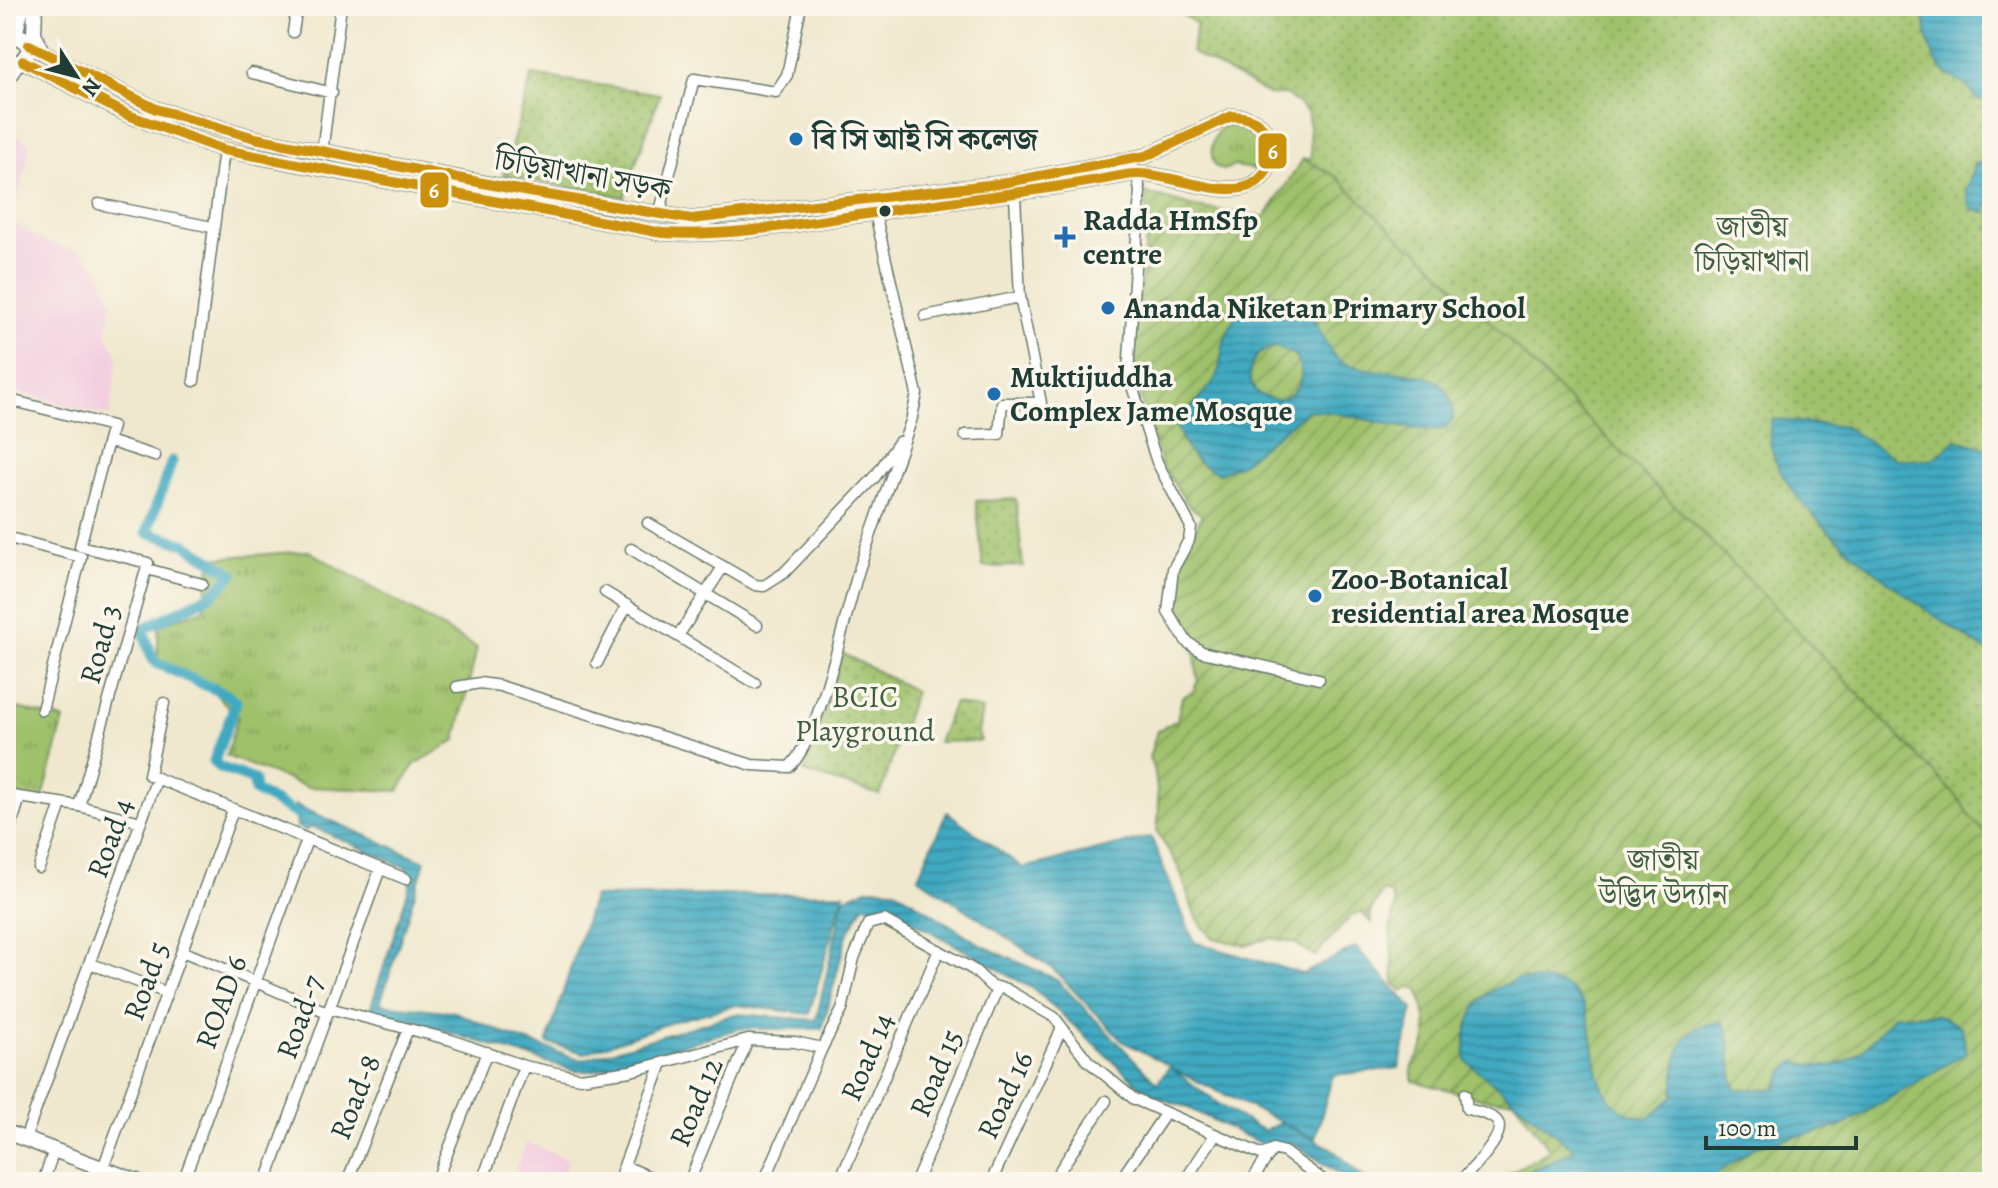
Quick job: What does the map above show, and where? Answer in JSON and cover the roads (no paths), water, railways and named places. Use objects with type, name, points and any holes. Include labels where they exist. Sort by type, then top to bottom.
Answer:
[{"type":"main road","points":[[9,35],[22,6]]},
{"type":"main road","points":[[35,6],[34,33],[43,53]]},
{"type":"main road","name":"চিড়িয়াখানা সড়ক","points":[[9,35],[22,37],[43,53],[156,109],[219,129],[322,152],[659,215],[710,219],[870,196],[997,184],[1146,156],[1232,116],[1245,116],[1262,126],[1273,152],[1267,170],[1258,181],[1235,190],[1220,190],[1142,172],[1015,196],[729,233],[655,232],[218,148],[128,115],[15,62]]},
{"type":"main road","points":[[6,82],[15,62],[29,45]]},
{"type":"main road","points":[[218,148],[219,129]]},
{"type":"main road","points":[[1142,172],[1146,156]]},
{"type":"main road","points":[[870,196],[875,213]]},
{"type":"main road","points":[[655,232],[659,215]]},
{"type":"main road","points":[[6,1132],[54,1150],[101,1175],[139,1182]]},
{"type":"street","points":[[293,32],[297,6]]},
{"type":"street","points":[[322,152],[341,6]]},
{"type":"street","points":[[659,215],[694,79],[776,92],[787,75],[801,6]]},
{"type":"street","points":[[252,73],[332,93]]},
{"type":"street","points":[[194,381],[218,148]]},
{"type":"street","points":[[1142,172],[1128,374],[1157,462],[1191,527],[1189,540],[1169,583],[1170,620],[1187,642],[1202,652],[1319,679]]},
{"type":"street","points":[[965,435],[999,434],[1002,403],[1041,403],[1020,297],[1015,196]]},
{"type":"street","points":[[99,204],[212,227]]},
{"type":"street","points":[[457,687],[480,683],[500,686],[752,765],[789,767],[799,759],[860,567],[912,418],[917,394],[875,213]]},
{"type":"street","points":[[925,316],[1020,297]]},
{"type":"street","points":[[6,399],[112,426],[108,441],[155,456]]},
{"type":"street","points":[[648,523],[755,585],[774,581],[875,477],[912,418]]},
{"type":"street","name":"Road 3","points":[[79,806],[148,563],[80,546],[108,441]]},
{"type":"street","points":[[6,550],[8,538],[81,557],[42,710]]},
{"type":"street","points":[[631,549],[757,625]]},
{"type":"street","points":[[678,636],[723,567]]},
{"type":"street","points":[[147,569],[202,584]]},
{"type":"street","points":[[605,592],[755,683]]},
{"type":"street","points":[[597,663],[627,605]]},
{"type":"street","points":[[157,778],[149,775],[164,703]]},
{"type":"street","name":"Road 4","points":[[25,1139],[157,778],[406,879]]},
{"type":"street","points":[[6,795],[79,806],[141,822]]},
{"type":"street","points":[[6,842],[20,797]]},
{"type":"street","points":[[39,868],[61,804]]},
{"type":"street","name":"Road 5","points":[[101,1175],[233,810]]},
{"type":"street","name":"ROAD 6","points":[[183,1182],[253,981],[307,840]]},
{"type":"street","name":"Road-7","points":[[266,1182],[380,869]]},
{"type":"street","points":[[764,1182],[822,1048],[842,1010],[854,958],[868,924],[884,920],[1054,1017],[1088,1061],[1134,1099],[1165,1114],[1184,1118],[1263,1155],[1273,1149],[1284,1152],[1322,1181]]},
{"type":"street","name":"Road 14","points":[[839,1182],[939,950]]},
{"type":"street","name":"Road-7","points":[[182,951],[328,1010],[408,1029],[524,1066],[580,1078],[603,1077],[748,1040],[795,1042],[822,1048]]},
{"type":"street","points":[[89,963],[167,993]]},
{"type":"street","name":"Road 15","points":[[917,1180],[998,987]]},
{"type":"street","name":"Road 16","points":[[991,1182],[1062,1028]]},
{"type":"street","name":"Road-8","points":[[347,1182],[408,1029]]},
{"type":"street","name":"Road 12","points":[[689,1182],[748,1040]]},
{"type":"street","points":[[436,1182],[487,1052]]},
{"type":"street","points":[[618,1182],[662,1063]]},
{"type":"street","points":[[482,1182],[524,1066]]},
{"type":"street","points":[[1460,1182],[1499,1137],[1500,1127],[1495,1118],[1467,1109],[1465,1094]]},
{"type":"street","points":[[1052,1182],[1106,1101]]},
{"type":"street","points":[[1119,1182],[1165,1114]]},
{"type":"street","points":[[1184,1182],[1215,1135]]},
{"type":"street","points":[[1251,1182],[1273,1149]]},
{"type":"street","points":[[43,1182],[54,1150]]},
{"type":"street","points":[[625,1166],[661,1182]]},
{"type":"water","points":[[1926,6],[1992,6],[1992,91],[1988,101],[1976,99],[1969,89],[1938,64],[1928,39]]},
{"type":"water","points":[[1976,163],[1992,166],[1992,197],[1985,212],[1971,209],[1966,190]]},
{"type":"water","points":[[1278,294],[1295,303],[1310,315],[1329,349],[1346,364],[1431,379],[1443,386],[1451,399],[1453,419],[1444,429],[1410,428],[1308,410],[1241,464],[1220,473],[1204,466],[1188,450],[1177,427],[1216,378],[1227,334],[1246,300]],"holes":[[[1275,347],[1293,354],[1301,375],[1291,394],[1276,400],[1258,394],[1250,372],[1255,359]]]},
{"type":"water","points":[[1772,419],[1845,427],[1896,459],[1932,460],[1957,440],[1992,450],[1992,654],[1891,584],[1816,518],[1788,483],[1772,450]]},
{"type":"water","points":[[295,805],[425,861],[380,1004],[455,1012],[513,1037],[582,1060],[735,1014],[816,1020],[844,898],[869,888],[894,889],[983,946],[1056,979],[1157,1083],[1170,1066],[1122,1041],[1053,969],[918,877],[947,812],[1023,868],[1151,837],[1194,942],[1303,974],[1356,947],[1413,1009],[1399,1068],[1333,1075],[1315,1139],[1171,1068],[1221,1106],[1264,1131],[1281,1123],[1331,1148],[1368,1182],[1346,1182],[1343,1176],[1292,1143],[1268,1147],[1184,1106],[1150,1095],[1035,990],[887,907],[864,905],[847,935],[822,1029],[737,1029],[593,1071],[576,1071],[402,1018],[369,1013],[410,885],[407,868],[313,827],[304,831],[297,827]]},
{"type":"water","points":[[844,893],[809,1014],[737,1005],[675,1021],[585,1053],[547,1043],[593,897]]},
{"type":"water","points":[[1519,979],[1557,983],[1578,997],[1587,1014],[1599,1077],[1607,1095],[1623,1110],[1648,1119],[1673,1097],[1677,1057],[1686,1037],[1707,1024],[1723,1022],[1736,1089],[1776,1089],[1785,1069],[1797,1061],[1828,1066],[1852,1058],[1894,1015],[1936,1014],[1962,1027],[1966,1053],[1842,1126],[1756,1146],[1706,1182],[1507,1182],[1575,1150],[1466,1061],[1468,1026],[1479,1002],[1492,991]]},
{"type":"waterway","points":[[172,461],[147,532],[185,544],[233,574],[213,594],[143,629],[152,658],[158,664],[228,695],[236,702],[214,761],[219,767],[254,780],[255,791],[302,817]]},
{"type":"place","name":"বি সি আই সি কলেজ","points":[[796,139]]},
{"type":"place","name":"Radda HmSfp centre","points":[[1065,237]]},
{"type":"place","name":"Ananda Niketan Primary School","points":[[1108,308]]},
{"type":"place","name":"Muktijuddha Complex Jame Mosque","points":[[994,394]]},
{"type":"place","name":"Zoo-Botanical residential area Mosque","points":[[1315,596]]},
{"type":"park label","name":"জাতীয় চিড়িয়াখানা","points":[[1752,244]]},
{"type":"park label","name":"BCIC Playground","points":[[865,714]]},
{"type":"park label","name":"জাতীয় উদ্ভিদ উদ্যান","points":[[1663,877]]}]
